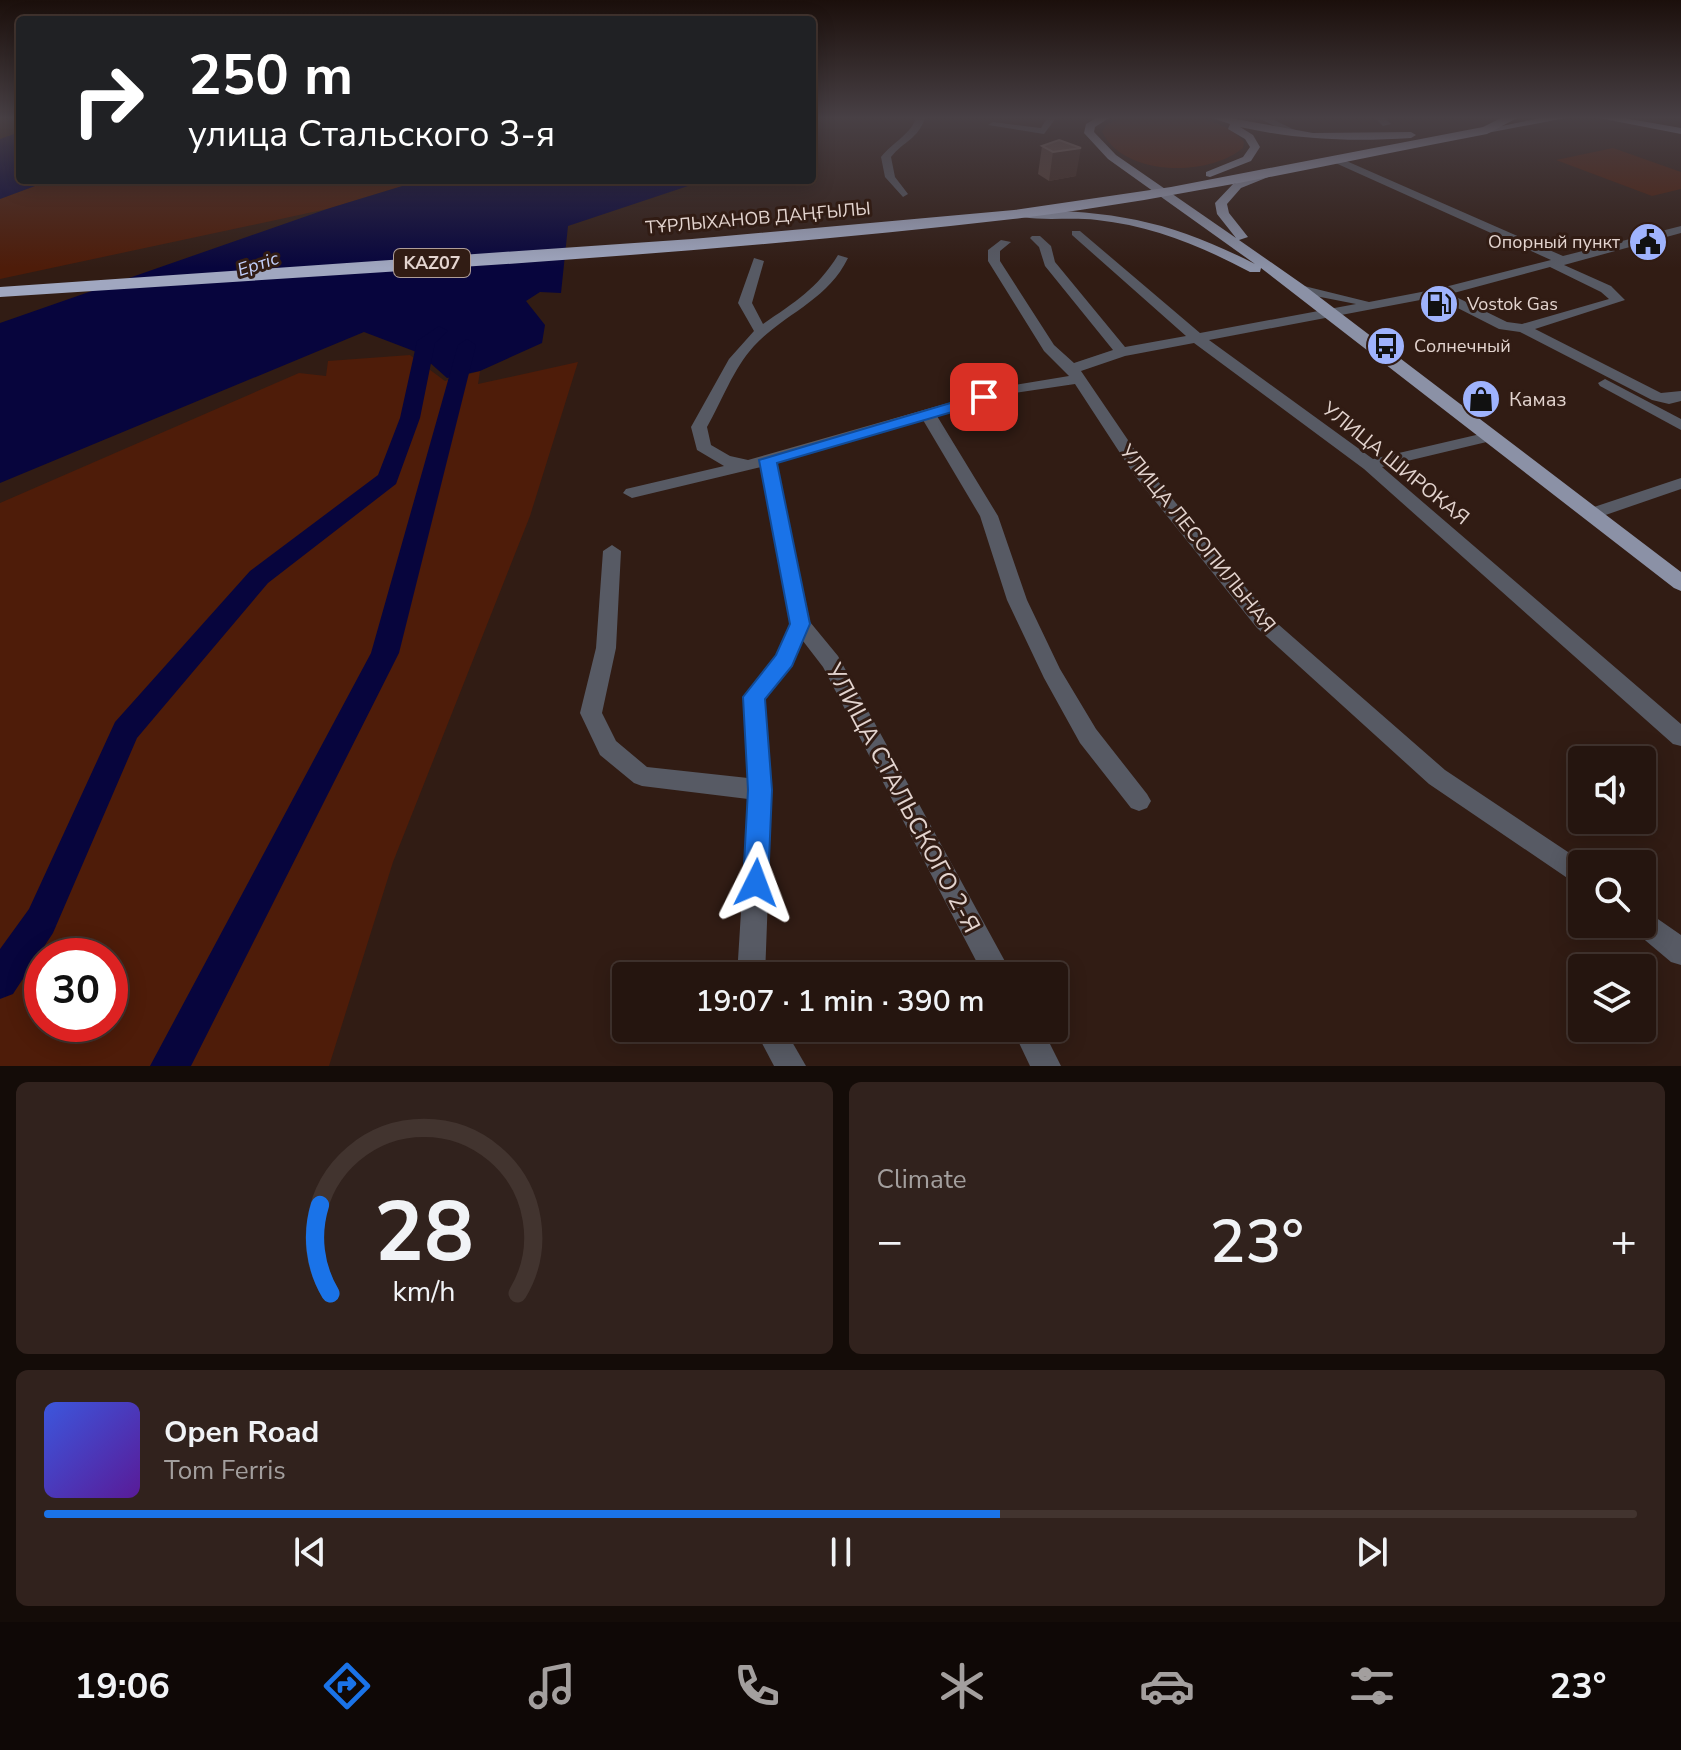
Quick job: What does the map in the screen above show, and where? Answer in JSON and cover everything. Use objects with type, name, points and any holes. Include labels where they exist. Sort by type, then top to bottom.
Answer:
[{"type":"highway","name":"ТҰРЛЫХАНОВ ДАҢҒЫЛЫ","points":[[1165,187],[1242,168]]},
{"type":"highway","name":"ТҰРЛЫХАНОВ ДАҢҒЫЛЫ","points":[[0,283],[1014,214],[1289,168]]},
{"type":"highway","name":"ТҰРЛЫХАНОВ ДАҢҒЫЛЫ","points":[[0,292],[664,247],[1134,192]]},
{"type":"main road","points":[[1121,168],[1327,313],[1681,583]]},
{"type":"main road","points":[[1128,168],[1274,275]]},
{"type":"main road","points":[[1210,174],[1225,168]]},
{"type":"main road","points":[[1274,275],[1232,228],[1223,214],[1221,203],[1237,186],[1282,169]]},
{"type":"main road","points":[[1014,214],[1104,215],[1137,219],[1202,241],[1274,275],[1300,289],[1327,313]]},
{"type":"street","points":[[888,168],[890,177],[903,194]]},
{"type":"street","points":[[1354,168],[1558,262],[1606,289],[1618,300],[1523,328],[1504,326],[1438,293]]},
{"type":"street","points":[[632,493],[758,462],[1074,374],[1122,352],[1438,293],[1681,229]]},
{"type":"street","name":"УЛИЦА ШИРОКАЯ","points":[[1076,233],[1197,338],[1370,465],[1681,737]]},
{"type":"street","points":[[1661,234],[1681,243]]},
{"type":"street","points":[[1036,238],[1045,246],[1049,263],[1122,352]]},
{"type":"street","name":"УЛИЦА ЛЕСОПИЛЬНАЯ","points":[[1005,242],[992,253],[1003,278],[1049,348],[1074,374],[1141,472],[1264,623],[1437,777],[1568,866]]},
{"type":"street","points":[[758,462],[726,461],[711,453],[703,447],[699,427],[748,344],[820,291],[835,275],[842,258]]},
{"type":"street","points":[[758,261],[745,303],[761,332]]},
{"type":"street","points":[[1300,289],[1359,302],[1389,302]]},
{"type":"street","points":[[1365,342],[1353,327],[1353,319],[1365,310],[1389,302]]},
{"type":"street","points":[[1523,328],[1583,362],[1657,397],[1669,399],[1681,396]]},
{"type":"street","points":[[1583,362],[1599,380],[1681,425]]},
{"type":"street","points":[[927,413],[989,516],[1017,600],[1051,672],[1088,736],[1139,801]]},
{"type":"street","points":[[1370,465],[1489,437]]},
{"type":"street","name":"УЛИЦА СТАЛЬСКОГО 2-Я","points":[[758,462],[800,624],[831,662],[992,962]]},
{"type":"street","points":[[1591,514],[1681,483]]},
{"type":"street","points":[[612,551],[606,648],[591,713],[608,748],[642,776],[760,790]]},
{"type":"street","points":[[752,962],[760,790],[754,697],[784,660],[800,624]]},
{"type":"street","points":[[1656,932],[1681,952]]},
{"type":"street","points":[[776,1042],[791,1066]]},
{"type":"street","points":[[1033,1042],[1046,1066]]},
{"type":"shaded area","points":[[1577,168],[1669,168],[1681,172],[1681,189],[1652,196]]},
{"type":"shaded area","points":[[40,184],[409,184],[327,209],[0,279],[0,199]]},
{"type":"shaded area","points":[[410,355],[445,381],[480,371],[478,384],[578,362],[530,516],[393,862],[329,1066],[0,1066],[0,503],[299,373],[326,376],[328,361]]},
{"type":"water","points":[[0,168],[16,168],[16,184],[40,184],[0,199]]},
{"type":"water","name":"Ертіс","points":[[409,184],[694,184],[568,226],[561,293],[540,292],[526,301],[545,325],[542,343],[480,371],[447,378],[419,353],[364,332],[0,483],[0,323],[327,209]]},
{"type":"waterway","points":[[0,981],[41,921],[125,731],[259,577],[388,479],[410,418],[426,341],[439,331]]},
{"type":"waterway","points":[[170,1066],[385,653],[467,345]]},
{"type":"place","name":"Опорный пункт","points":[[1648,242]]},
{"type":"place","name":"Vostok Gas","points":[[1439,304]]},
{"type":"place","name":"Солнечный","points":[[1386,346]]},
{"type":"place","name":"Камаз","points":[[1481,399]]},
{"type":"route","points":[[756,883],[760,790],[754,697],[784,660],[800,624],[768,460],[984,397]]}]
